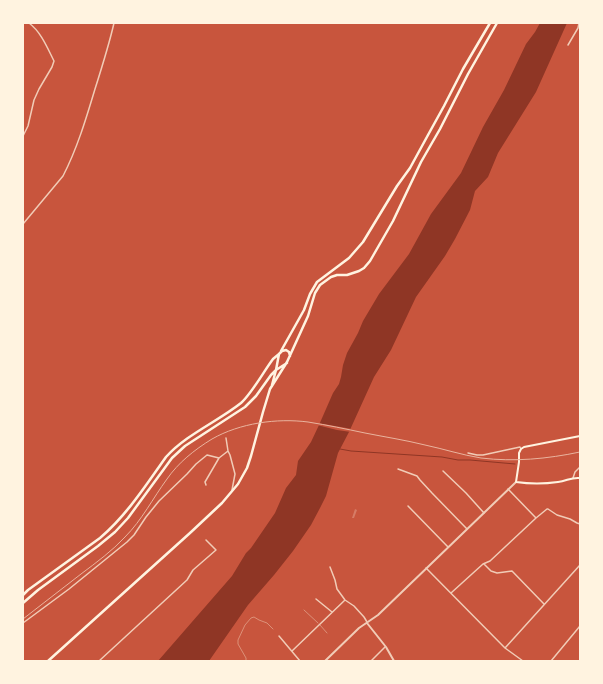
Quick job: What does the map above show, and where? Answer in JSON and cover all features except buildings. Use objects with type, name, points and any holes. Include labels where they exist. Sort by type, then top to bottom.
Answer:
[{"type":"highway","points":[[48,661],[222,503],[242,478],[251,456],[278,359],[304,310],[310,294],[317,282],[349,258],[363,242],[397,186],[410,168],[490,23]]},
{"type":"highway","points":[[270,389],[290,356],[308,316],[315,293],[320,285],[331,277],[337,275],[347,275],[359,271],[364,268],[370,260],[393,221],[421,162],[497,23]]},
{"type":"highway","points":[[23,595],[111,529],[126,512],[166,456],[183,440],[242,402],[273,358],[285,350],[290,356]]},
{"type":"highway","points":[[278,359],[279,363],[286,363]]},
{"type":"highway","points":[[23,603],[115,532],[128,518],[172,458],[185,446],[245,407],[276,370],[286,363]]},
{"type":"main road","points":[[580,436],[527,446],[521,449],[519,453],[516,482],[552,483],[573,478],[580,478]]},
{"type":"street","points":[[23,136],[28,126],[38,89],[52,68],[54,61],[39,33],[29,23]]},
{"type":"street","points":[[23,224],[63,176],[67,168],[86,120],[114,23]]},
{"type":"street","points":[[568,45],[578,28],[579,23]]},
{"type":"street","points":[[226,438],[228,451],[235,474],[232,491]]},
{"type":"street","points":[[468,453],[483,455],[520,447],[521,449]]},
{"type":"street","points":[[206,485],[205,482],[219,458],[228,451]]},
{"type":"street","points":[[23,623],[69,590],[127,542],[159,501],[188,474],[196,464],[207,455],[219,458]]},
{"type":"street","points":[[573,478],[576,470],[580,467]]},
{"type":"street","points":[[398,469],[418,476],[432,494],[467,529]]},
{"type":"street","points":[[443,471],[484,513]]},
{"type":"street","points":[[325,661],[359,628],[378,615],[516,482]]},
{"type":"street","points":[[508,490],[536,518]]},
{"type":"street","points":[[408,506],[448,547]]},
{"type":"street","points":[[451,593],[484,564],[490,561],[536,518],[548,509],[557,515],[580,524]]},
{"type":"street","points":[[99,661],[182,585],[193,570],[216,550],[206,540]]},
{"type":"street","points":[[484,564],[491,571],[497,573],[512,571],[544,604]]},
{"type":"street","points":[[505,648],[580,565]]},
{"type":"street","points":[[330,567],[336,582],[336,588],[345,600],[354,606],[364,617],[367,623],[386,646],[394,661]]},
{"type":"street","points":[[426,568],[505,648],[522,661]]},
{"type":"street","points":[[316,599],[332,612]]},
{"type":"street","points":[[292,651],[345,600]]},
{"type":"street","points":[[550,661],[580,626]]},
{"type":"street","points":[[279,636],[300,661]]},
{"type":"street","points":[[371,661],[386,646]]},
{"type":"lane","points":[[304,610],[327,633]]},
{"type":"lane","points":[[246,661],[246,658],[238,644],[238,640],[245,625],[251,618],[254,617],[267,623],[274,629]]},
{"type":"shaded area","points":[[540,23],[567,23],[536,92],[498,153],[488,177],[475,191],[470,210],[455,239],[416,297],[391,350],[374,377],[338,453],[326,496],[311,525],[293,551],[248,605],[209,661],[158,661],[232,576],[246,553],[275,513],[286,488],[296,475],[298,461],[311,442],[333,393],[339,384],[347,353],[363,321],[379,294],[409,254],[431,214],[461,173],[526,44]]},
{"type":"pier","points":[[318,423],[352,429],[351,432],[337,430],[317,425]]},
{"type":"waterway","points":[[340,449],[515,464]]},
{"type":"railway","points":[[23,619],[110,552],[137,523],[171,473],[187,457],[212,439],[234,429],[271,421],[308,422],[410,442],[474,457],[506,460],[530,459],[580,452]]}]
